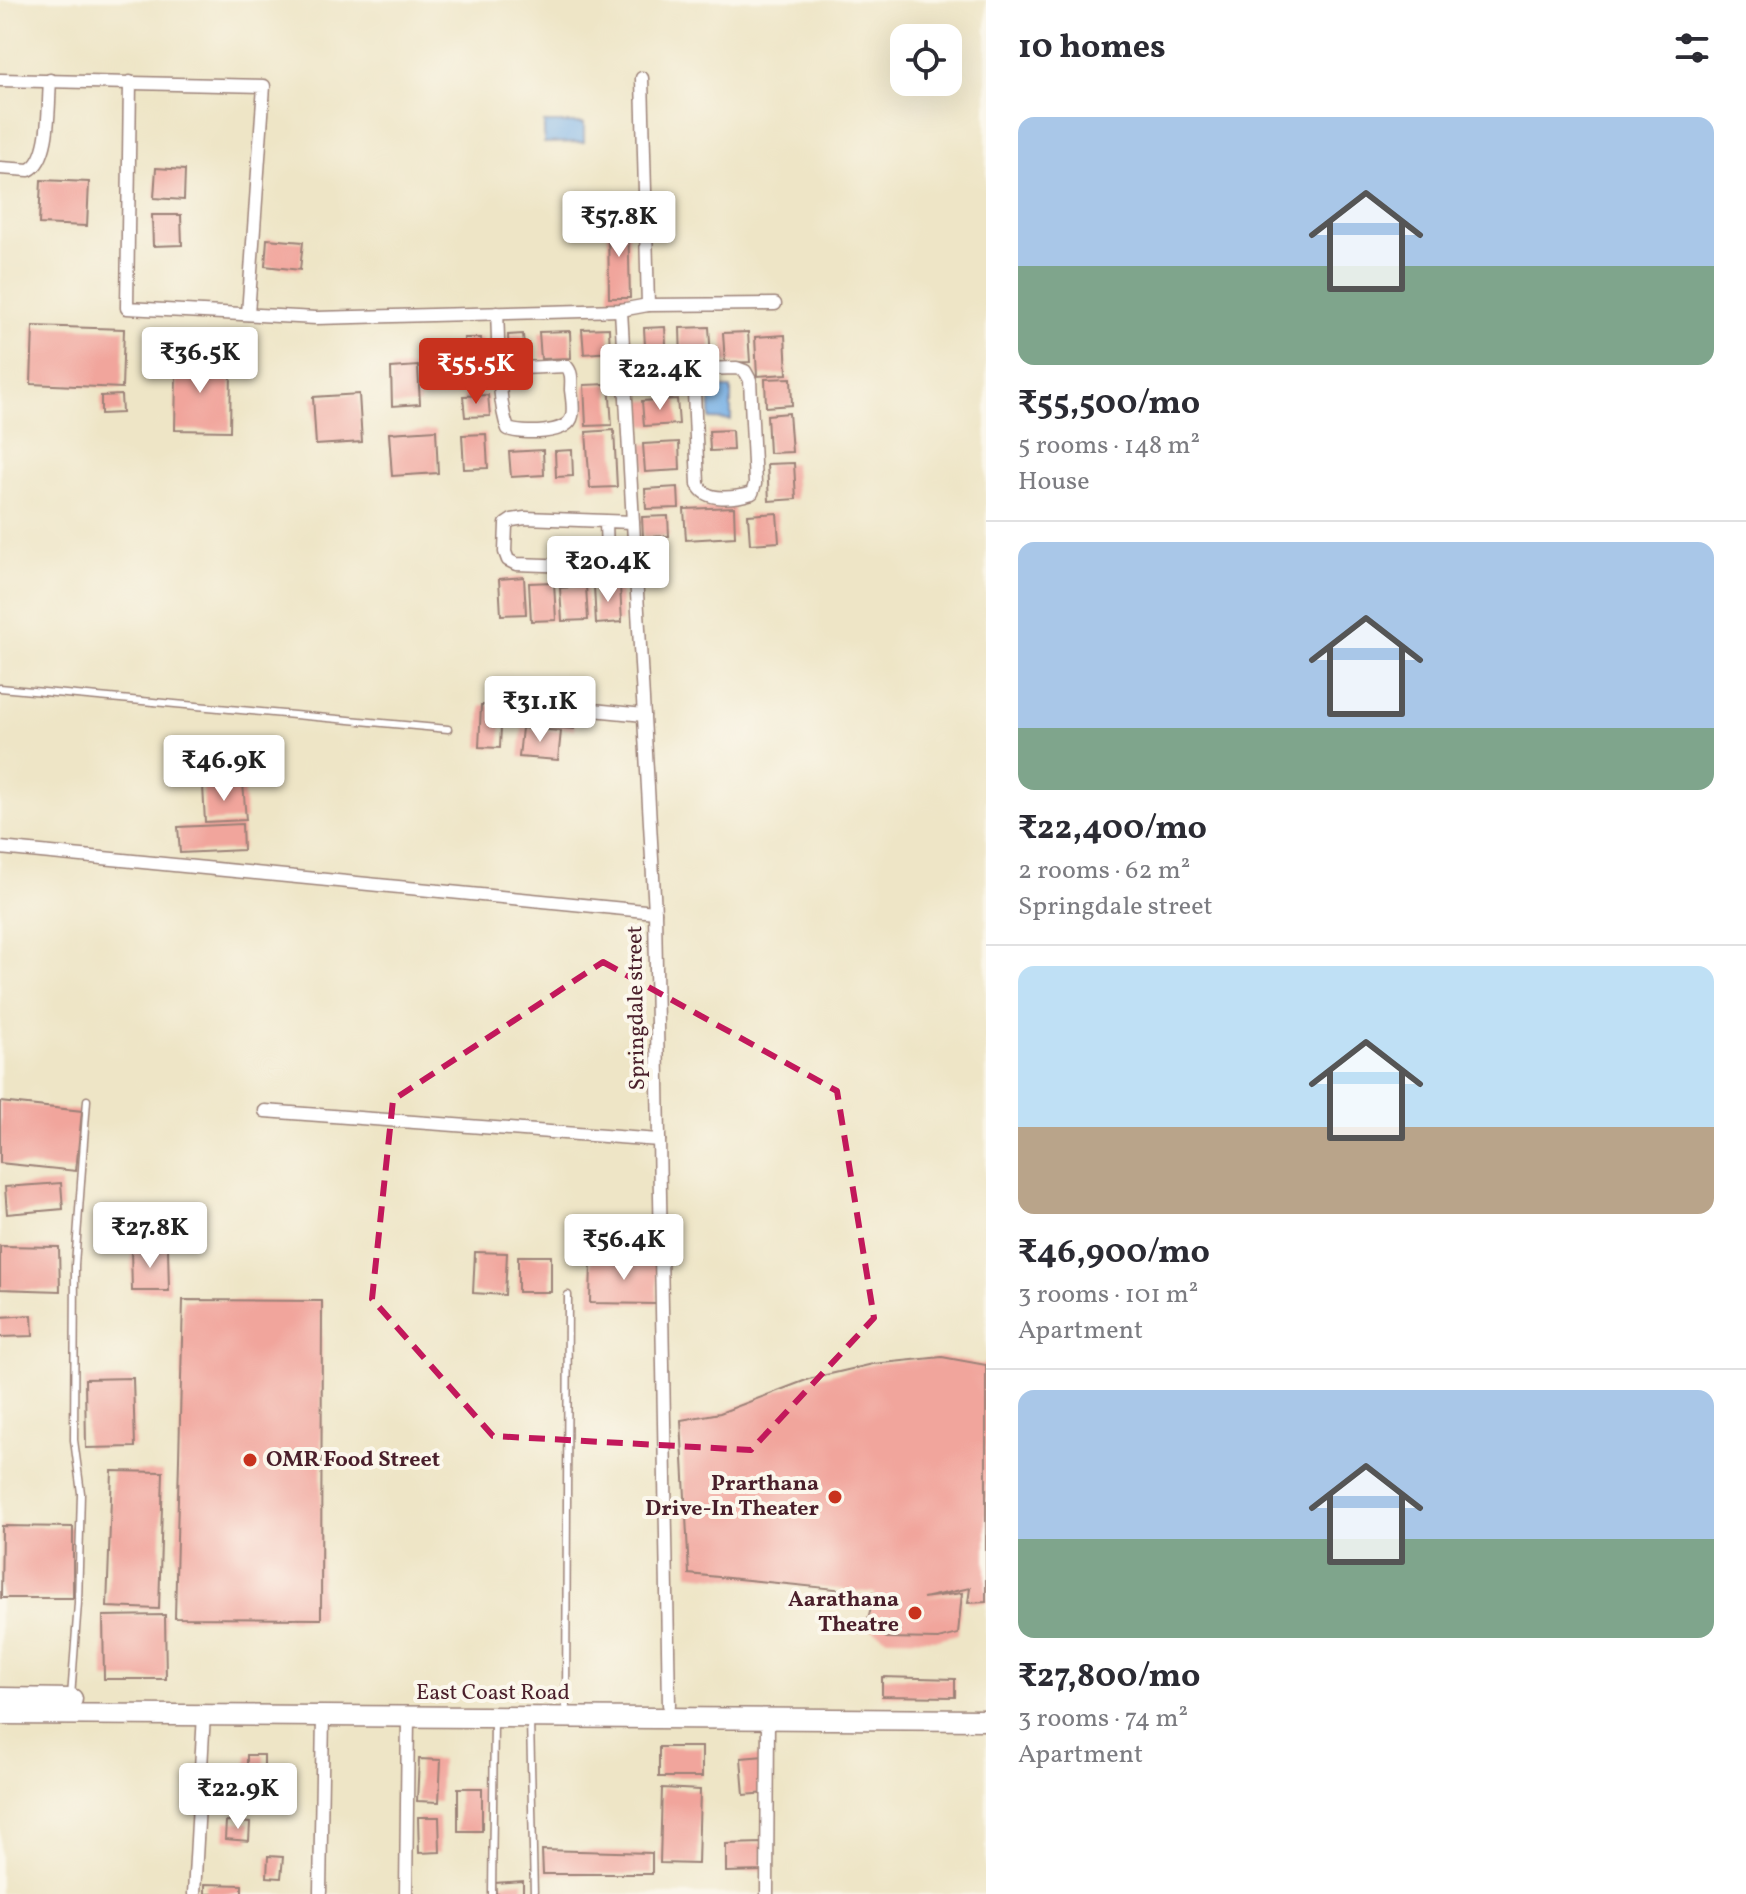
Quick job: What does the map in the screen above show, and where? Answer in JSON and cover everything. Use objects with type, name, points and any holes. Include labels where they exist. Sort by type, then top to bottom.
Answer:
[{"type":"main road","name":"East Coast Road","points":[[0,1698],[71,1706],[204,1714],[986,1720]]},
{"type":"main road","name":"East Coast Road","points":[[0,1714],[71,1706],[986,1707]]},
{"type":"street","points":[[642,78],[648,305]]},
{"type":"street","points":[[0,80],[264,86],[248,314]]},
{"type":"street","points":[[0,168],[29,170],[40,161],[45,143],[50,80]]},
{"type":"street","points":[[130,82],[127,308],[316,318],[621,310],[648,305],[775,304]]},
{"type":"street","name":"Springdale street","points":[[621,310],[655,912],[669,1705]]},
{"type":"street","points":[[497,313],[500,369],[504,420],[508,429],[517,432],[558,429],[567,425],[572,417],[571,375],[566,366],[500,369]]},
{"type":"street","points":[[624,371],[693,369],[737,368],[745,371],[750,380],[755,484],[752,493],[708,497],[701,492],[698,484],[693,369]]},
{"type":"street","points":[[606,521],[607,558],[602,567],[516,564],[508,560],[505,552],[506,524],[512,520],[525,518],[606,521],[633,522]]},
{"type":"street","points":[[583,709],[644,715]]},
{"type":"street","points":[[0,848],[655,912]]},
{"type":"street","points":[[265,1111],[659,1140]]},
{"type":"street","points":[[194,1894],[204,1714]]},
{"type":"street","points":[[320,1892],[323,1716]]},
{"type":"street","points":[[406,1894],[408,1717]]},
{"type":"street","points":[[767,1894],[768,1719]]},
{"type":"lane","points":[[0,688],[448,729]]},
{"type":"lane","points":[[71,1706],[81,1493],[74,1440],[75,1265],[87,1100]]},
{"type":"lane","points":[[566,1706],[568,1295]]},
{"type":"lane","points":[[492,1894],[494,1717]]},
{"type":"lane","points":[[530,1717],[534,1894]]},
{"type":"highlighted area","points":[[603,962],[837,1091],[874,1318],[751,1450],[493,1436],[372,1299],[393,1100]]},
{"type":"water","points":[[544,123],[584,123],[584,142],[544,143]]},
{"type":"water","points":[[710,388],[731,388],[731,420],[710,419]]},
{"type":"building","points":[[156,168],[185,170],[184,200],[154,198]]},
{"type":"building","points":[[41,180],[89,182],[87,226],[39,224]]},
{"type":"building","points":[[152,215],[181,215],[182,245],[153,246]]},
{"type":"building","points":[[628,218],[630,298],[609,298],[608,219]]},
{"type":"building","points":[[267,239],[303,242],[300,270],[265,266]]},
{"type":"building","points":[[33,326],[124,329],[122,388],[31,384]]},
{"type":"building","points":[[665,327],[667,362],[646,364],[644,328]]},
{"type":"building","points":[[709,327],[711,359],[681,361],[680,328]]},
{"type":"building","points":[[609,328],[610,352],[584,354],[582,329]]},
{"type":"building","points":[[570,331],[571,358],[541,359],[539,332]]},
{"type":"building","points":[[748,332],[750,362],[725,363],[723,333]]},
{"type":"building","points":[[523,334],[525,361],[509,362],[508,335]]},
{"type":"building","points":[[785,335],[787,374],[757,376],[755,337]]},
{"type":"building","points":[[464,338],[481,338],[482,363],[465,364]]},
{"type":"building","points":[[169,352],[197,353],[196,369],[231,370],[230,431],[175,430],[176,376],[168,376]]},
{"type":"building","points":[[418,366],[420,404],[392,406],[391,368]]},
{"type":"building","points":[[791,378],[792,405],[766,407],[765,379]]},
{"type":"building","points":[[609,384],[612,425],[586,426],[584,385]]},
{"type":"building","points":[[359,394],[362,442],[316,445],[313,397]]},
{"type":"building","points":[[121,395],[122,413],[101,414],[101,396]]},
{"type":"building","points":[[488,395],[490,416],[465,417],[463,396]]},
{"type":"building","points":[[677,399],[679,424],[644,426],[642,401]]},
{"type":"building","points":[[789,413],[792,452],[769,453],[767,415]]},
{"type":"building","points":[[436,430],[438,473],[392,476],[389,433]]},
{"type":"building","points":[[614,430],[617,487],[590,488],[586,432]]},
{"type":"building","points":[[732,430],[733,450],[710,451],[709,431]]},
{"type":"building","points":[[486,434],[488,468],[464,469],[462,435]]},
{"type":"building","points":[[679,442],[680,470],[645,472],[643,444]]},
{"type":"building","points":[[543,450],[544,475],[511,477],[509,452]]},
{"type":"building","points":[[572,450],[573,476],[556,477],[555,451]]},
{"type":"building","points":[[794,463],[796,499],[769,501],[767,464]]},
{"type":"building","points":[[678,487],[679,508],[646,509],[645,489]]},
{"type":"building","points":[[734,507],[735,537],[686,540],[684,509]]},
{"type":"building","points":[[777,513],[779,542],[750,544],[748,515]]},
{"type":"building","points":[[668,516],[669,536],[643,537],[642,517]]},
{"type":"building","points":[[524,577],[526,614],[501,615],[499,579]]},
{"type":"building","points":[[554,582],[556,620],[531,621],[529,583]]},
{"type":"building","points":[[620,585],[622,622],[596,624],[594,586]]},
{"type":"building","points":[[586,586],[588,620],[562,621],[560,588]]},
{"type":"building","points":[[542,703],[575,706],[574,729],[540,726]]},
{"type":"building","points":[[481,705],[502,705],[500,748],[479,747]]},
{"type":"building","points":[[522,728],[561,731],[558,760],[519,757]]},
{"type":"building","points":[[243,783],[246,820],[205,822],[203,786]]},
{"type":"building","points":[[242,824],[243,850],[180,853],[178,827]]},
{"type":"building","points":[[0,1102],[82,1111],[76,1171],[0,1163]]},
{"type":"building","points":[[61,1183],[63,1209],[7,1214],[5,1187]]},
{"type":"building","points":[[116,1212],[166,1213],[166,1241],[115,1240]]},
{"type":"building","points":[[0,1246],[59,1247],[60,1291],[0,1289]]},
{"type":"building","points":[[131,1248],[168,1248],[169,1291],[132,1291]]},
{"type":"building","points":[[475,1252],[507,1253],[505,1295],[473,1293]]},
{"type":"building","points":[[518,1256],[551,1256],[551,1292],[518,1292]]},
{"type":"building","points":[[591,1259],[657,1260],[657,1304],[590,1303]]},
{"type":"building","name":"OMR Food Street","points":[[183,1300],[322,1301],[321,1619],[175,1618]]},
{"type":"building","points":[[32,1315],[33,1336],[0,1337],[0,1317]]},
{"type":"building","name":"Prarthana Drive-In Theater","points":[[942,1357],[986,1365],[986,1602],[968,1603],[970,1588],[923,1598],[962,1593],[958,1634],[938,1639],[887,1638],[866,1626],[875,1593],[689,1574],[681,1420],[720,1413],[809,1379],[873,1364]]},
{"type":"building","points":[[133,1378],[135,1447],[86,1448],[85,1379]]},
{"type":"building","points":[[112,1471],[163,1472],[159,1609],[107,1607]]},
{"type":"building","points":[[2,1526],[73,1527],[73,1598],[1,1598]]},
{"type":"building","points":[[165,1615],[166,1679],[104,1679],[103,1616]]},
{"type":"building","points":[[882,1677],[955,1679],[955,1697],[882,1696]]},
{"type":"building","points":[[659,1747],[702,1747],[702,1777],[659,1777]]},
{"type":"building","points":[[247,1755],[264,1755],[264,1773],[247,1773]]},
{"type":"building","points":[[764,1756],[767,1793],[744,1795],[741,1758]]},
{"type":"building","points":[[419,1759],[441,1760],[439,1802],[417,1801]]},
{"type":"building","points":[[458,1788],[482,1788],[482,1831],[458,1831]]},
{"type":"building","points":[[662,1788],[700,1790],[698,1864],[660,1863]]},
{"type":"building","points":[[418,1817],[439,1817],[440,1852],[419,1853]]},
{"type":"building","points":[[226,1821],[250,1823],[249,1841],[225,1839]]},
{"type":"building","points":[[763,1843],[763,1871],[726,1872],[726,1844]]},
{"type":"building","points":[[542,1850],[652,1853],[652,1874],[543,1874]]},
{"type":"building","points":[[268,1856],[283,1857],[281,1878],[267,1877]]},
{"type":"building","points":[[523,1881],[523,1894],[496,1894],[495,1883]]},
{"type":"building","points":[[205,1884],[242,1885],[242,1894],[205,1894]]},
{"type":"place","name":"OMR Food Street","points":[[250,1460]]},
{"type":"place","name":"Prarthana Drive-In Theater","points":[[835,1497]]},
{"type":"place","name":"Aarathana Theatre","points":[[915,1613]]}]
